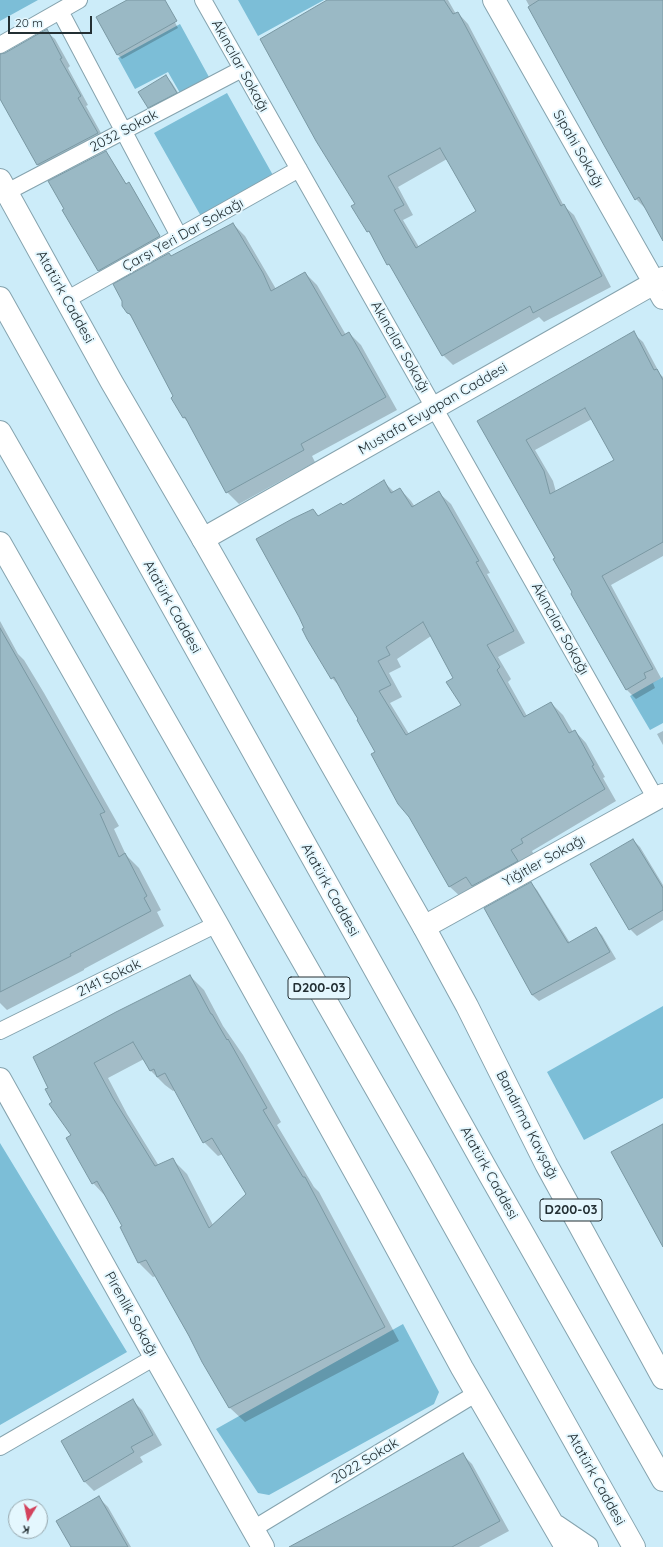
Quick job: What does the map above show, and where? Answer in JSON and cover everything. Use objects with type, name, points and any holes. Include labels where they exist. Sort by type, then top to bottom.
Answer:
[{"type":"main road","name":"Sipahi Sokağı","points":[[494,0],[660,286]]},
{"type":"main road","name":"Atatürk Caddesi","points":[[3,186],[111,381],[203,539],[424,928],[484,1041]]},
{"type":"main road","name":"Mustafa Evyapan Caddesi","points":[[203,539],[434,408],[660,286]]},
{"type":"main road","name":"Atatürk Caddesi","points":[[0,298],[492,1179],[663,1480]]},
{"type":"main road","name":"Atatürk Caddesi","points":[[0,432],[421,1167],[634,1547]]},
{"type":"main road","points":[[0,543],[217,924],[477,1394],[566,1547]]},
{"type":"main road","name":"Yiğitler Sokağı","points":[[424,928],[659,797]]},
{"type":"main road","name":"Bandırma Kavşağı","points":[[484,1041],[546,1164],[663,1378]]},
{"type":"main road","name":"Pirenlik Sokağı","points":[[0,1079],[258,1538]]},
{"type":"main road","points":[[552,1523],[588,1547]]},
{"type":"lane","points":[[0,45],[79,0]]},
{"type":"lane","name":"Akıncılar Sokağı","points":[[203,0],[434,408],[659,797]]},
{"type":"lane","points":[[60,11],[179,236]]},
{"type":"lane","name":"2032 Sokak","points":[[3,186],[124,131],[242,69]]},
{"type":"lane","name":"Çarşı Yeri Dar Sokağı","points":[[66,300],[299,169]]},
{"type":"lane","name":"2141 Sokak","points":[[0,1031],[217,924]]},
{"type":"lane","points":[[0,1447],[155,1357]]},
{"type":"lane","name":"2022 Sokak","points":[[258,1538],[477,1394]]},
{"type":"shaded area","points":[[0,0],[38,0],[0,21]]},
{"type":"shaded area","points":[[238,0],[324,0],[258,36]]},
{"type":"shaded area","points":[[180,24],[209,77],[180,93],[168,72],[135,89],[118,58]]},
{"type":"shaded area","points":[[227,93],[274,177],[202,218],[154,133]]},
{"type":"shaded area","points":[[663,677],[663,723],[650,730],[630,696]]},
{"type":"shaded area","points":[[663,1006],[663,1098],[584,1140],[547,1072]]},
{"type":"shaded area","points":[[0,1143],[127,1352],[0,1425]]},
{"type":"shaded area","points":[[403,1324],[439,1392],[434,1404],[269,1495],[258,1493],[216,1429]]},
{"type":"building","points":[[127,0],[165,0],[177,21],[117,55],[96,17]]},
{"type":"building","points":[[327,0],[444,0],[453,14],[458,12],[561,206],[564,204],[602,276],[533,313],[530,306],[442,356],[389,264],[387,265],[369,231],[367,232],[351,206],[355,204],[316,141],[260,39]],"holes":[[[440,148],[476,211],[416,248],[394,210],[404,205],[388,176]]]},
{"type":"building","points":[[539,0],[663,0],[663,241],[639,197],[635,200],[528,7]]},
{"type":"building","points":[[47,29],[62,58],[60,59],[81,96],[78,98],[98,133],[37,165],[0,99],[0,54],[5,53]]},
{"type":"building","points":[[166,75],[177,93],[148,108],[138,92]]},
{"type":"building","points":[[106,151],[126,184],[129,182],[160,236],[98,271],[62,210],[64,209],[48,181]]},
{"type":"building","points":[[233,223],[263,273],[271,291],[305,272],[342,336],[349,332],[386,397],[301,444],[304,450],[226,493],[185,417],[183,418],[171,398],[173,396],[130,314],[127,313],[122,306],[122,301],[113,284],[169,253],[171,256]]},
{"type":"building","points":[[634,331],[654,370],[657,369],[663,380],[663,542],[602,576],[653,669],[644,673],[646,678],[626,690],[571,594],[572,592],[553,559],[555,558],[477,421]],"holes":[[[585,408],[614,460],[550,494],[544,471],[526,440]]]},
{"type":"building","points":[[384,480],[391,493],[400,488],[412,507],[439,491],[479,561],[476,562],[514,631],[487,645],[500,667],[497,670],[524,717],[551,702],[569,733],[575,730],[605,789],[521,839],[523,843],[511,850],[518,861],[472,886],[466,877],[449,887],[409,817],[398,804],[371,754],[375,752],[357,720],[358,719],[334,677],[331,679],[307,639],[302,629],[304,628],[299,617],[256,539],[313,509],[318,516],[341,503],[343,505]],"holes":[[[423,622],[453,678],[446,682],[461,705],[406,735],[379,691],[391,685],[378,661],[390,655],[386,647]]]},
{"type":"building","points":[[0,628],[105,812],[100,814],[119,857],[125,853],[147,896],[144,898],[151,911],[70,954],[71,956],[0,992]]},
{"type":"building","points":[[633,839],[663,888],[663,910],[629,930],[590,864]]},
{"type":"building","points":[[531,882],[568,943],[596,927],[610,952],[532,995],[484,908]]},
{"type":"building","points":[[190,975],[211,1014],[227,1040],[228,1039],[267,1108],[263,1110],[303,1177],[305,1177],[385,1327],[229,1408],[146,1260],[138,1263],[120,1227],[122,1226],[97,1181],[92,1184],[66,1138],[71,1135],[49,1104],[52,1102],[45,1089],[48,1088],[33,1057],[116,1012]],"holes":[[[133,1042],[150,1071],[154,1069],[157,1077],[165,1073],[203,1143],[212,1138],[246,1194],[209,1228],[173,1158],[155,1166],[113,1098],[94,1063]]]},
{"type":"building","points":[[663,1124],[663,1247],[611,1152]]},
{"type":"building","points":[[133,1399],[153,1435],[131,1447],[134,1452],[84,1482],[61,1441]]},
{"type":"building","points":[[463,1453],[500,1521],[452,1547],[289,1547]]},
{"type":"building","points":[[99,1496],[128,1547],[71,1547],[56,1521]]}]
